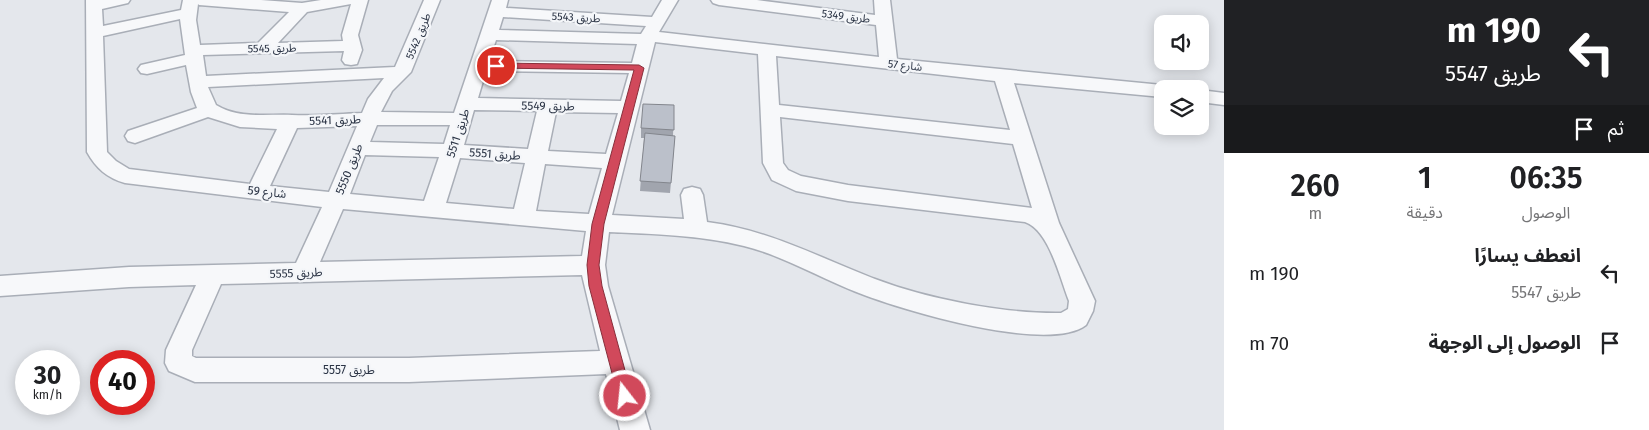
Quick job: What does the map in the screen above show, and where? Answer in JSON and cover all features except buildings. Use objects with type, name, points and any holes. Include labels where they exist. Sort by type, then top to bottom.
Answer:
[{"type":"street","points":[[94,3],[122,0]]},
{"type":"street","points":[[95,33],[192,4],[280,3],[302,8],[349,0]]},
{"type":"street","points":[[348,75],[352,54],[350,35],[360,0]]},
{"type":"street","name":"طريق 5542","points":[[402,72],[432,0]]},
{"type":"street","points":[[592,18],[597,0]]},
{"type":"street","points":[[635,430],[615,362],[596,286],[593,265],[598,224],[639,68],[645,34],[670,0]]},
{"type":"street","name":"طريق 5349","points":[[719,0],[883,21]]},
{"type":"street","points":[[882,0],[889,63]]},
{"type":"street","name":"شارع 59","points":[[94,3],[97,152],[103,162],[125,176],[337,200],[523,218],[696,229],[734,234],[763,242],[880,291],[919,302],[999,318],[1039,324],[1062,324],[1074,320],[1080,312],[1082,302],[1048,224],[1003,76]]},
{"type":"street","points":[[135,136],[210,110],[205,104],[198,82],[193,54],[192,4]]},
{"type":"street","name":"طريق 5543","points":[[498,6],[592,18],[633,20],[645,34]]},
{"type":"street","name":"طريق 5511","points":[[433,209],[498,6]]},
{"type":"street","points":[[263,48],[302,8]]},
{"type":"street","points":[[633,20],[645,34]]},
{"type":"street","points":[[489,34],[645,34]]},
{"type":"street","name":"شارع 57","points":[[645,34],[767,50],[1154,90]]},
{"type":"street","name":"طريق 5545","points":[[147,69],[193,54],[263,48],[352,46]]},
{"type":"street","points":[[767,50],[773,163],[775,169],[787,180],[848,193],[1026,214],[1042,219],[1048,224]]},
{"type":"street","points":[[478,66],[639,68]]},
{"type":"street","points":[[198,82],[402,72]]},
{"type":"street","name":"طريق 5550","points":[[304,272],[337,200],[381,92],[402,72]]},
{"type":"street","points":[[1209,97],[1224,99]]},
{"type":"street","name":"طريق 5549","points":[[465,112],[548,106],[628,107]]},
{"type":"street","name":"طريق 5551","points":[[523,218],[548,106]]},
{"type":"street","name":"طريق 5541","points":[[210,110],[219,115],[237,120],[291,121],[369,119],[465,112]]},
{"type":"street","points":[[770,110],[1021,138]]},
{"type":"street","points":[[257,191],[291,121]]},
{"type":"street","name":"طريق 5551","points":[[358,148],[452,151],[615,162]]},
{"type":"street","points":[[692,195],[696,229]]},
{"type":"street","name":"طريق 5555","points":[[0,286],[129,277],[593,265]]},
{"type":"street","name":"طريق 5557","points":[[213,275],[179,350],[179,363],[195,370],[409,370],[615,362]]},
{"type":"route","points":[[496,66],[639,68],[598,224],[593,265],[596,286],[625,396]]}]
